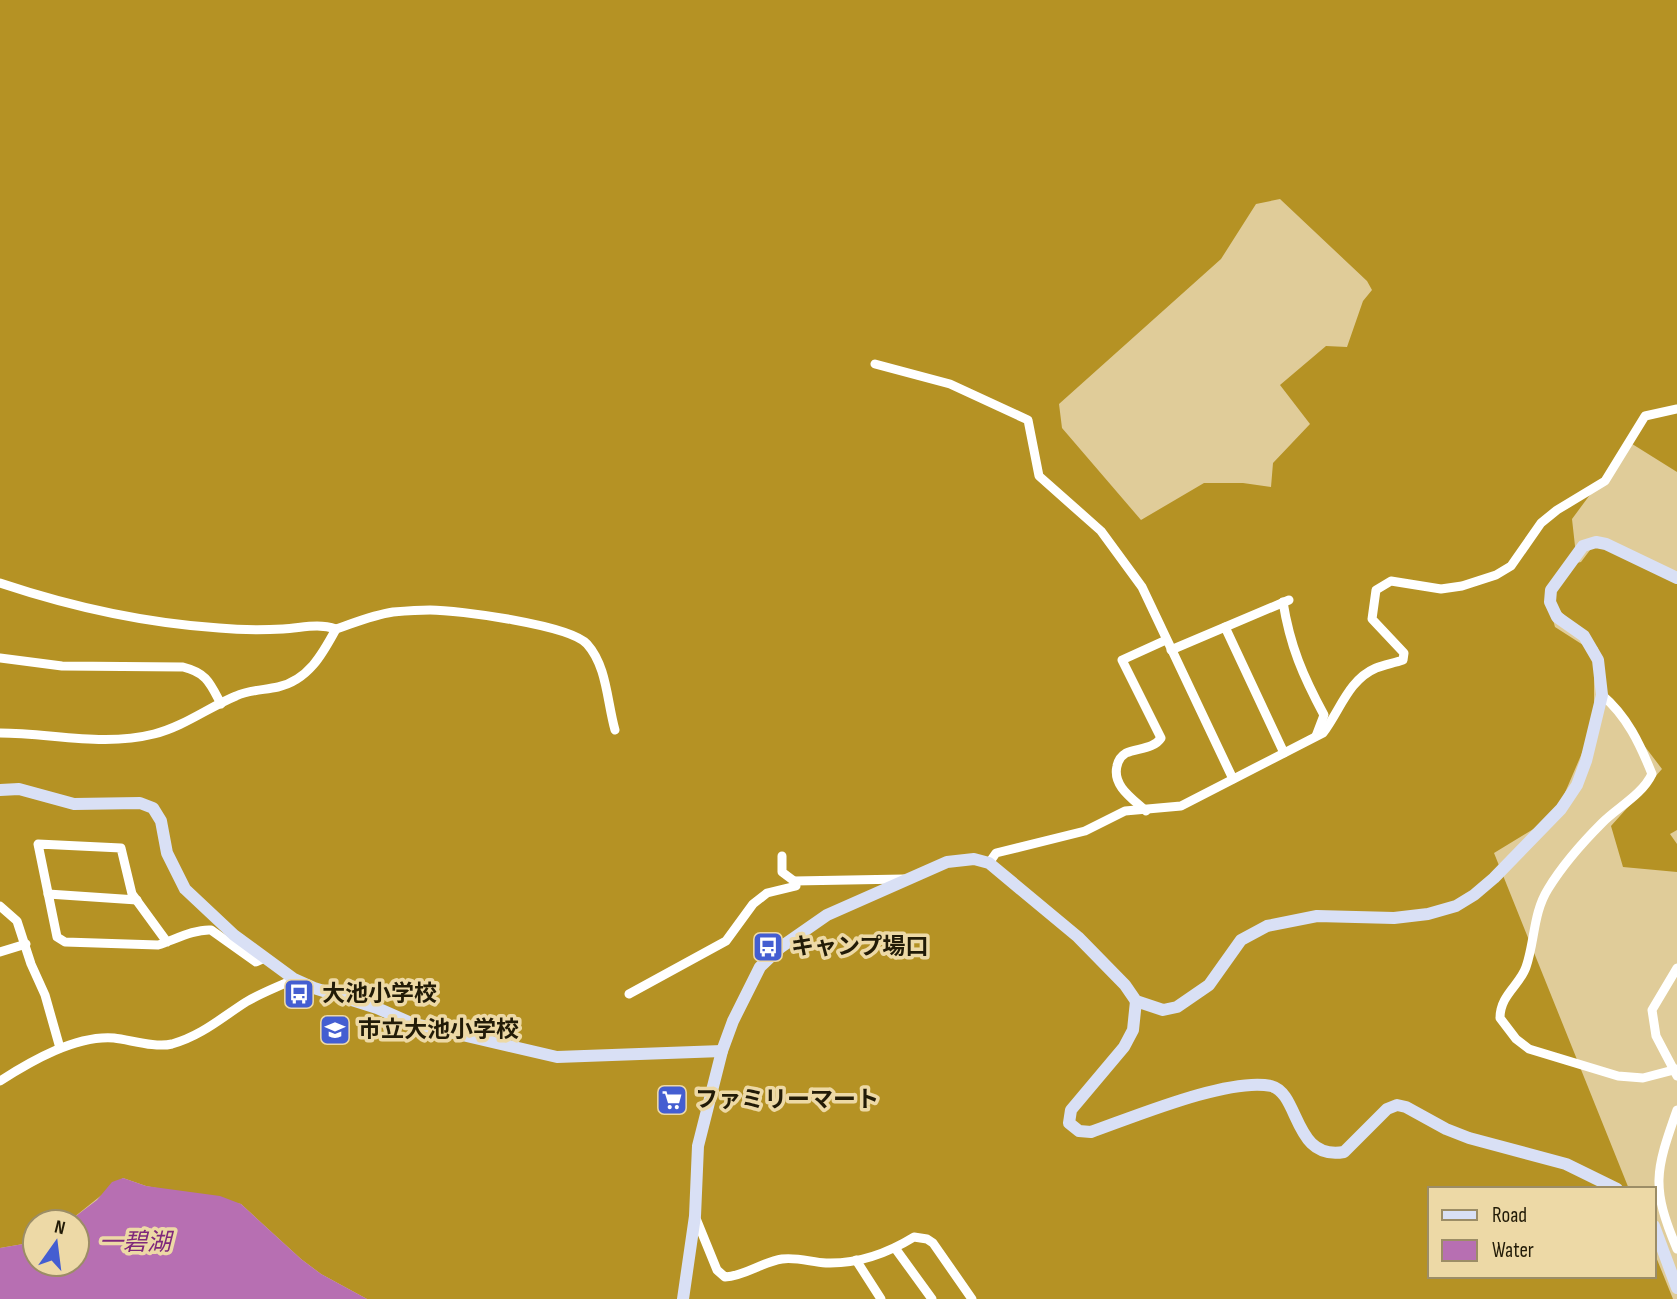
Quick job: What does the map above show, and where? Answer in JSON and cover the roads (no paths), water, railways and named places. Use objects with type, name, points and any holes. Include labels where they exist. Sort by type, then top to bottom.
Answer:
[{"type":"street","points":[[875,364],[950,384],[1028,420],[1039,475],[1101,531],[1142,587],[1233,779]]},
{"type":"street","points":[[989,863],[996,853],[1085,831],[1125,811],[1181,806],[1322,733],[1332,722],[1348,692],[1365,675],[1403,660],[1404,653],[1372,619],[1376,590],[1391,581],[1441,589],[1462,586],[1496,575],[1511,566],[1541,523],[1605,481],[1645,416],[1677,409]]},
{"type":"street","points":[[683,1299],[695,1216],[698,1146],[722,1051],[733,1021],[760,967],[781,947],[827,915],[947,862],[974,859],[989,863],[1078,937],[1125,985],[1136,1001],[1163,1010],[1177,1007],[1209,985],[1241,940],[1267,926],[1317,916],[1394,918],[1428,914],[1456,906],[1494,878],[1567,801],[1577,785],[1586,761],[1602,695],[1598,660],[1584,636],[1557,617],[1550,602],[1551,590],[1583,546],[1595,542],[1606,544],[1677,578]]},
{"type":"street","points":[[0,583],[123,618],[253,630],[323,625],[336,629],[373,616],[432,610],[530,623],[567,632],[586,642],[597,657],[615,730]]},
{"type":"street","points":[[1146,811],[1122,789],[1115,776],[1117,763],[1123,754],[1158,744],[1161,738],[1122,660],[1225,627],[1286,601],[1288,635],[1324,715],[1316,736]]},
{"type":"street","points":[[1225,627],[1284,753]]},
{"type":"street","points":[[0,733],[91,739],[126,739],[156,734],[237,695],[281,686],[306,674],[313,668],[336,629]]},
{"type":"street","points":[[0,659],[62,666],[183,667],[200,671],[221,704]]},
{"type":"street","points":[[1602,695],[1617,708],[1641,747],[1651,774],[1648,781],[1631,798],[1603,821],[1547,890],[1535,920],[1526,969],[1511,988],[1500,1018],[1516,1039],[1529,1049],[1618,1076],[1643,1078],[1676,1072],[1656,1036],[1652,1010],[1677,968]]},
{"type":"street","points":[[0,790],[19,789],[74,804],[140,803],[153,808],[160,821],[167,853],[185,889],[234,935],[294,979],[314,988],[377,1008],[411,1023],[557,1057],[722,1051]]},
{"type":"street","points":[[167,942],[132,894],[121,848],[38,844],[57,937],[65,942],[158,945],[211,930],[256,962],[265,958]]},
{"type":"street","points":[[782,856],[782,872],[794,881],[906,880]]},
{"type":"street","points":[[629,994],[726,941],[753,904],[767,893],[796,886],[794,881]]},
{"type":"street","points":[[48,894],[137,900]]},
{"type":"street","points":[[0,906],[17,920],[31,964],[45,995],[60,1048]]},
{"type":"street","points":[[0,952],[26,944]]},
{"type":"street","points":[[0,1081],[52,1050],[60,1048],[109,1038],[167,1045],[190,1039],[203,1033],[248,1001],[294,979]]},
{"type":"street","points":[[1136,1001],[1133,1030],[1124,1047],[1071,1110],[1069,1123],[1079,1132],[1091,1132],[1210,1091],[1270,1086],[1279,1089],[1286,1097],[1308,1140],[1326,1152],[1344,1152],[1387,1109],[1397,1105],[1469,1138],[1566,1164],[1613,1187]]},
{"type":"street","points":[[1677,1110],[1661,1157],[1658,1176],[1661,1209],[1677,1249]]},
{"type":"street","points":[[695,1216],[717,1270],[725,1277],[781,1259],[826,1263],[856,1260],[895,1248],[914,1237],[933,1243],[972,1299]]},
{"type":"street","points":[[1656,1231],[1677,1288]]},
{"type":"street","points":[[895,1248],[932,1299]]},
{"type":"street","points":[[856,1260],[881,1299]]},
{"type":"water","name":"一碧湖","points":[[123,1178],[146,1186],[220,1196],[241,1204],[301,1259],[321,1274],[367,1299],[0,1299],[0,1248],[21,1244],[21,1278],[91,1278],[91,1208],[86,1208],[112,1182]]},
{"type":"place","name":"キャンプ場口","points":[[768,947]]},
{"type":"place","name":"大池小学校","points":[[299,994]]},
{"type":"place","name":"市立大池小学校","points":[[335,1030]]},
{"type":"place","name":"ファミリーマート","points":[[672,1100]]}]
